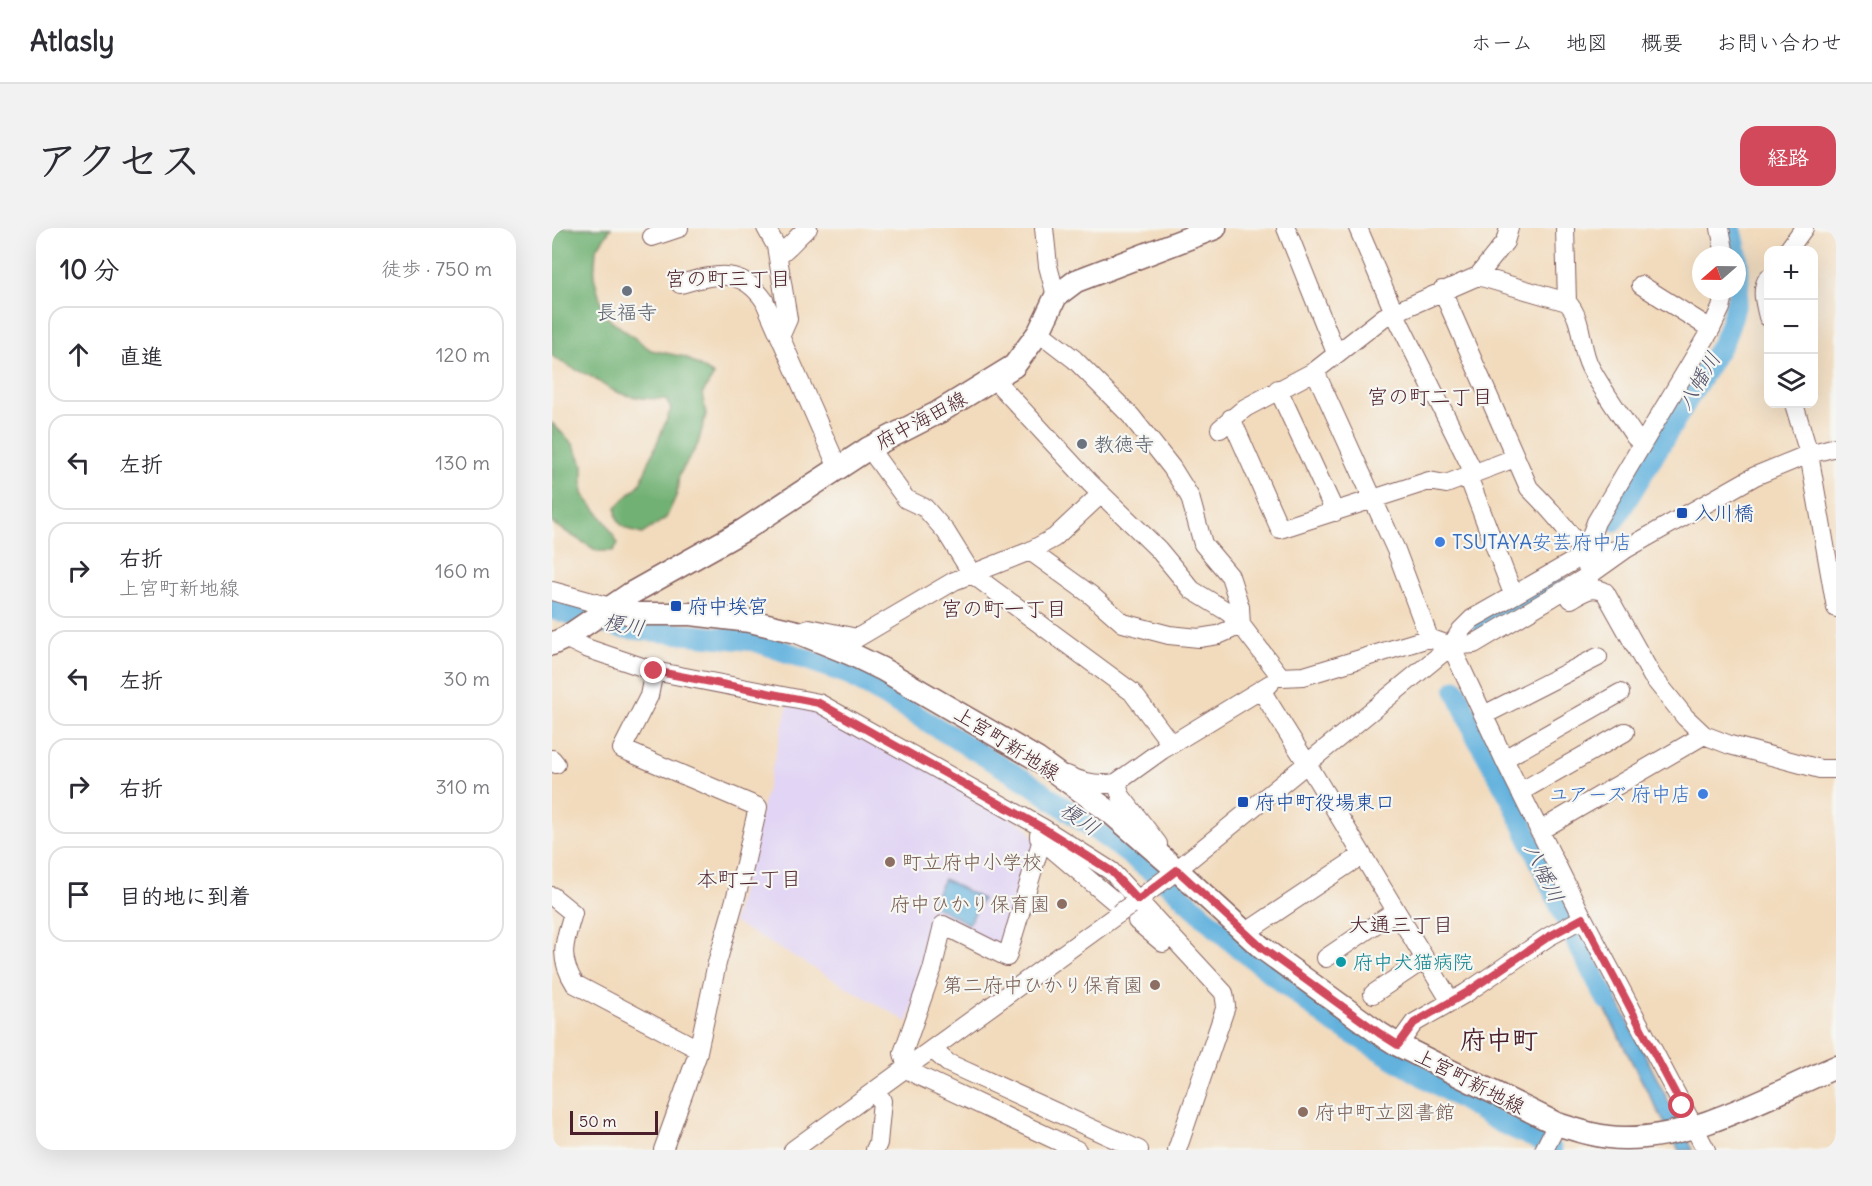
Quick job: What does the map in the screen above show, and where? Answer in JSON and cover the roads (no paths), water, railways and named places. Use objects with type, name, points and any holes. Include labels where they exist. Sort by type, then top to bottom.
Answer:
[{"type":"main road","points":[[1056,296],[1076,281],[1215,228]]},
{"type":"main road","name":"府中海田線","points":[[582,626],[744,530],[869,448],[939,412],[1014,366],[1039,332],[1056,296]]},
{"type":"main road","name":"上宮町新地線","points":[[582,626],[631,614],[691,614],[750,621],[797,632],[882,669],[1036,759],[1110,812],[1173,873],[1262,948],[1379,1033],[1550,1137],[1584,1133],[1623,1138],[1650,1137],[1682,1130],[1836,1067]]},
{"type":"street","points":[[652,237],[679,228]]},
{"type":"street","points":[[766,228],[776,246],[788,319],[780,337]]},
{"type":"street","points":[[778,255],[788,249],[808,228]]},
{"type":"street","points":[[1044,228],[1048,266],[1056,296]]},
{"type":"street","points":[[1286,228],[1336,353]]},
{"type":"street","points":[[1358,228],[1394,312],[1471,474],[1513,594]]},
{"type":"street","points":[[1509,228],[1505,242],[1478,276],[1394,312],[1368,328],[1315,371],[1245,408],[1226,424],[1280,529],[1429,481],[1446,484],[1515,458]]},
{"type":"street","points":[[1565,228],[1567,302]]},
{"type":"street","points":[[1720,228],[1723,246]]},
{"type":"street","points":[[1791,246],[1804,228]]},
{"type":"street","points":[[680,284],[708,276],[742,278],[754,286],[764,300],[838,468]]},
{"type":"street","points":[[1478,276],[1567,302],[1573,308],[1589,365],[1635,437],[1642,444]]},
{"type":"street","points":[[1641,285],[1711,329]]},
{"type":"street","points":[[1442,290],[1529,488],[1551,510],[1584,555],[1588,576]]},
{"type":"street","points":[[1584,555],[1596,522],[1711,329],[1722,308],[1723,300]]},
{"type":"street","points":[[1039,332],[1074,359],[1131,416],[1172,468],[1190,496],[1203,544],[1230,576],[1240,607],[1241,625]]},
{"type":"street","points":[[1315,371],[1396,550],[1429,638]]},
{"type":"street","points":[[994,379],[1101,494],[1158,549],[1192,590],[1228,612],[1241,625],[1281,677]]},
{"type":"street","points":[[1278,389],[1335,512]]},
{"type":"street","points":[[1795,408],[1809,454],[1836,605]]},
{"type":"street","points":[[1036,759],[1083,783],[1116,783],[1171,744],[1281,677],[1304,676],[1429,638],[1451,646],[1474,644],[1588,576],[1626,549],[1755,476],[1809,454],[1836,447]]},
{"type":"street","points":[[869,448],[906,499],[925,508],[946,532],[972,574],[1132,692],[1171,744]]},
{"type":"street","points":[[797,632],[809,628],[857,638],[954,581],[1030,551],[1054,538],[1101,494]]},
{"type":"street","points":[[793,1150],[1173,873],[1451,646],[1461,630],[1472,620],[1513,594],[1584,555],[1626,549]]},
{"type":"street","points":[[1030,551],[1091,595],[1123,623],[1169,635],[1199,638],[1218,635],[1241,625]]},
{"type":"street","points":[[1511,622],[1518,629],[1588,589],[1597,588],[1605,592],[1652,676],[1685,717],[1704,735],[1730,745],[1820,769],[1836,769]]},
{"type":"street","points":[[552,591],[582,626],[585,648],[654,671],[819,703],[1043,828],[1111,871],[1130,906]]},
{"type":"street","points":[[1451,646],[1583,918],[1682,1130],[1706,1150]]},
{"type":"street","points":[[1484,715],[1598,657]]},
{"type":"street","points":[[654,671],[649,696],[622,749],[758,807],[744,868],[717,963],[698,1049],[663,1150]]},
{"type":"street","points":[[1261,690],[1451,1002]]},
{"type":"street","points":[[1504,759],[1620,693]]},
{"type":"street","points":[[1520,792],[1625,732]]},
{"type":"street","points":[[1539,831],[1704,735]]},
{"type":"street","points":[[1116,783],[1121,796],[1173,873]]},
{"type":"street","points":[[1043,828],[1039,834],[1040,846],[1007,957],[943,925],[932,970],[903,1053],[907,1069],[917,1076],[1077,1150]]},
{"type":"street","points":[[1040,846],[1050,847],[1130,906],[1224,993],[1227,1006],[1177,1150]]},
{"type":"street","points":[[1245,933],[1362,855]]},
{"type":"street","points":[[552,896],[573,913],[562,950],[569,974],[576,984],[698,1049]]},
{"type":"street","points":[[1326,958],[1395,911]]},
{"type":"street","points":[[1398,1045],[1414,1023],[1451,1002],[1548,937],[1583,918]]},
{"type":"street","points":[[1373,994],[1425,959]]},
{"type":"street","points":[[933,1050],[948,1063],[1139,1150]]},
{"type":"street","points":[[874,1150],[878,1143],[882,1101],[877,1090]]},
{"type":"water","points":[[944,879],[982,899],[969,924],[931,904]]},
{"type":"water","points":[[1602,970],[1693,1150],[1679,1150],[1589,977]]},
{"type":"waterway","name":"八幡川","points":[[1614,521],[1724,340],[1730,325],[1739,285],[1738,258],[1731,228]]},
{"type":"waterway","name":"八幡川","points":[[1483,626],[1496,616],[1556,583]]},
{"type":"waterway","name":"榎川","points":[[552,609],[622,628],[755,641],[848,674],[1031,784],[1119,847],[1173,888],[1234,944],[1331,1021],[1501,1123],[1541,1141],[1552,1150]]},
{"type":"waterway","name":"八幡川","points":[[1456,690],[1477,738],[1511,799],[1575,939],[1607,1000]]},
{"type":"place","name":"長福寺","points":[[627,291]]},
{"type":"place","name":"教徳寺","points":[[1082,444]]},
{"type":"place","name":"入川橋","points":[[1682,513]]},
{"type":"place","name":"TSUTAYA安芸府中店","points":[[1440,542]]},
{"type":"place","name":"府中埃宮","points":[[676,606]]},
{"type":"place","name":"ユアーズ 府中店","points":[[1703,794]]},
{"type":"place","name":"府中町役場東口","points":[[1243,802]]},
{"type":"place","name":"町立府中小学校","points":[[890,862]]},
{"type":"place","name":"府中ひかり保育園","points":[[1062,904]]},
{"type":"place","name":"府中犬猫病院","points":[[1341,962]]},
{"type":"place","name":"第二府中ひかり保育園","points":[[1155,985]]},
{"type":"place","name":"府中町立図書館","points":[[1303,1112]]},
{"type":"district","name":"宮の町三丁目","points":[[728,279]]},
{"type":"district","name":"宮の町二丁目","points":[[1430,397]]},
{"type":"district","name":"宮の町一丁目","points":[[1004,609]]},
{"type":"district","name":"本町二丁目","points":[[749,879]]},
{"type":"district","name":"大通三丁目","points":[[1401,925]]},
{"type":"district","name":"府中町","points":[[1499,1040]]}]
